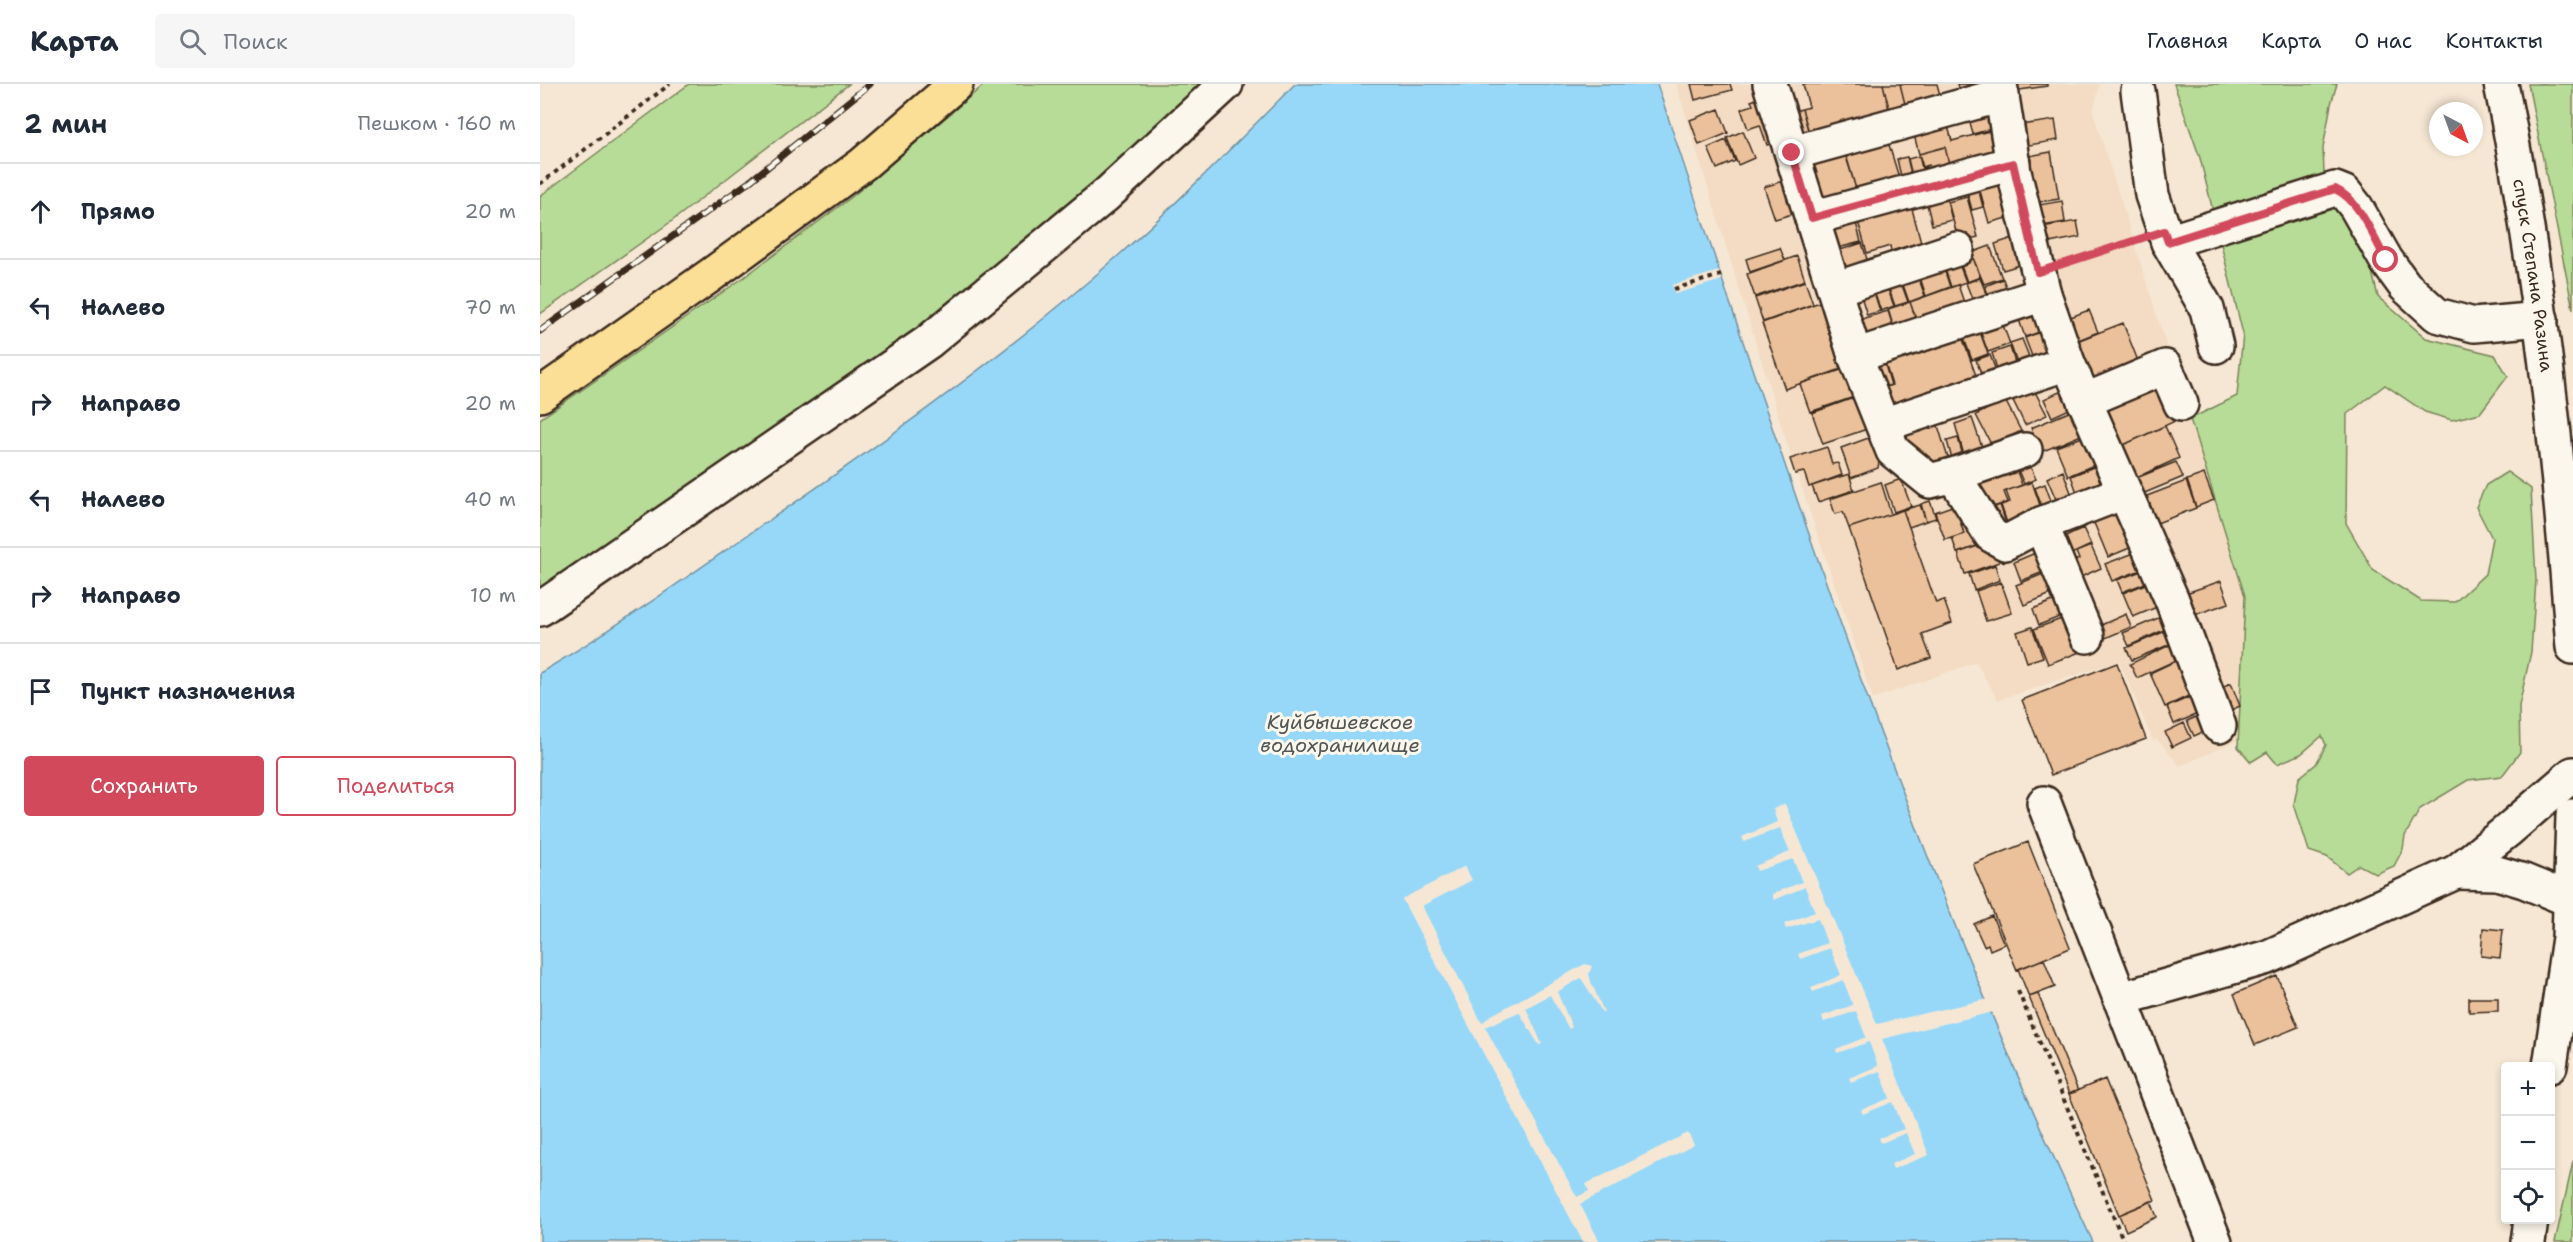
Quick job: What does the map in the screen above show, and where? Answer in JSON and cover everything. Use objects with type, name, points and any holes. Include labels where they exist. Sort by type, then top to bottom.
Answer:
[{"type":"main road","points":[[540,395],[711,275],[862,164],[956,84]]},
{"type":"street","points":[[540,609],[928,342],[1106,195],[1226,84]]},
{"type":"street","points":[[1770,84],[1856,356],[1893,451],[1930,481],[2025,450]]},
{"type":"street","name":"спуск Степана Разина","points":[[2500,84],[2515,153],[2541,320],[2561,485],[2573,647]]},
{"type":"street","points":[[1792,153],[2001,90],[2013,163],[2041,283],[2068,363],[2172,600],[2219,726]]},
{"type":"street","points":[[2138,92],[2152,195],[2166,236],[2207,309],[2216,346]]},
{"type":"street","points":[[1812,218],[2013,163]]},
{"type":"street","points":[[2166,236],[2335,189],[2345,193],[2356,207],[2386,260],[2405,286],[2437,315],[2474,325],[2541,320]]},
{"type":"street","points":[[1835,289],[1957,249]]},
{"type":"street","points":[[1856,356],[2041,283]]},
{"type":"street","points":[[1883,425],[2068,363]]},
{"type":"street","points":[[2084,401],[2165,367],[2181,404]]},
{"type":"street","points":[[1953,475],[1991,535],[2005,543],[2041,525],[2124,492]]},
{"type":"street","points":[[2041,525],[2087,636]]},
{"type":"street","points":[[2120,999],[2268,957],[2456,872],[2573,774]]},
{"type":"street","points":[[2044,803],[2215,1242]]},
{"type":"street","points":[[2551,1062],[2569,938],[2573,816]]},
{"type":"street","points":[[2456,872],[2497,873],[2524,881],[2570,900]]},
{"type":"street","points":[[2528,1242],[2530,1224]]},
{"type":"path","points":[[540,184],[670,84]]},
{"type":"path","points":[[2041,283],[2166,236]]},
{"type":"path","points":[[1674,289],[1721,275]]},
{"type":"path","points":[[2018,991],[2124,1242]]},
{"type":"shaded area","points":[[1676,84],[2100,84],[2093,112],[2245,596],[2239,740],[2180,766],[2157,739],[2153,741],[2119,661],[1998,700],[1976,662],[1873,699],[1785,438]]},
{"type":"green space","points":[[689,84],[849,84],[672,221],[540,314],[540,196]]},
{"type":"green space","points":[[985,84],[1214,84],[919,337],[540,599],[540,419],[743,278],[853,196]]},
{"type":"green space","points":[[2174,84],[2337,84],[2323,148],[2324,173],[2366,246],[2378,297],[2426,338],[2495,355],[2508,376],[2480,413],[2452,420],[2425,412],[2385,385],[2347,414],[2346,523],[2373,570],[2421,601],[2455,602],[2485,574],[2492,538],[2476,507],[2486,485],[2507,472],[2531,489],[2536,580],[2531,652],[2519,706],[2520,752],[2502,776],[2468,780],[2420,809],[2405,836],[2403,849],[2394,866],[2376,874],[2359,865],[2347,873],[2327,857],[2309,851],[2294,804],[2299,778],[2316,764],[2326,745],[2322,736],[2301,754],[2277,764],[2267,752],[2251,762],[2238,747],[2245,596],[2190,419],[2237,396],[2243,334],[2200,158]]},
{"type":"green space","points":[[2528,84],[2573,84],[2573,309]]},
{"type":"green space","points":[[2573,1162],[2573,1242],[2555,1242]]},
{"type":"water","name":"Куйбышевское водохранилище","points":[[1295,84],[1657,84],[1805,524],[1857,670],[1968,959],[2093,1242],[540,1242],[540,673],[646,605],[797,501],[985,365],[1075,293],[1142,235]]},
{"type":"pier","points":[[1719,271],[1722,280],[1675,294],[1672,285]]},
{"type":"pier","points":[[1785,804],[1877,1024],[1988,999],[1993,1012],[1882,1039],[1929,1155],[1893,1169],[1891,1164],[1915,1154],[1906,1133],[1881,1143],[1879,1138],[1904,1129],[1893,1102],[1863,1114],[1861,1110],[1890,1098],[1880,1071],[1851,1082],[1849,1078],[1878,1066],[1869,1042],[1837,1053],[1836,1049],[1866,1037],[1856,1011],[1824,1022],[1822,1016],[1853,1005],[1843,980],[1813,992],[1811,988],[1841,975],[1830,948],[1800,959],[1798,954],[1827,943],[1818,919],[1786,929],[1784,924],[1815,912],[1805,887],[1774,900],[1772,894],[1802,882],[1793,859],[1757,871],[1755,866],[1790,852],[1780,828],[1744,842],[1742,837],[1777,822],[1773,809]]},
{"type":"pier","points":[[1465,866],[1472,880],[1422,906],[1482,1023],[1490,1016],[1585,964],[1592,966],[1589,974],[1591,982],[1604,1012],[1581,978],[1557,992],[1572,1027],[1569,1029],[1550,995],[1526,1008],[1542,1044],[1539,1045],[1519,1012],[1485,1027],[1577,1197],[1589,1191],[1586,1184],[1688,1133],[1694,1145],[1580,1204],[1600,1242],[1583,1242],[1402,899]]},
{"type":"building","points":[[1691,84],[1730,84],[1732,90],[1695,100]]},
{"type":"building","points":[[1803,84],[1883,84],[1890,113],[1810,137],[1802,109],[1809,107]]},
{"type":"building","points":[[1883,84],[1900,84],[1906,108],[1890,112]]},
{"type":"building","points":[[1900,84],[1937,84],[1941,99],[1906,108]]},
{"type":"building","points":[[1957,84],[1995,84],[1960,95]]},
{"type":"building","points":[[2012,84],[2047,84],[2047,86],[2013,91]]},
{"type":"building","points":[[1765,96],[1781,140],[1767,145],[1760,125],[1748,129],[1741,109],[1753,105],[1751,101]]},
{"type":"building","points":[[1985,108],[1991,129],[1973,134],[1967,113]]},
{"type":"building","points":[[1719,109],[1728,133],[1699,145],[1690,120]]},
{"type":"building","points":[[1802,109],[1809,132],[1795,136],[1787,113]]},
{"type":"building","points":[[1946,119],[1952,141],[1989,131],[1995,155],[1950,168],[1945,147],[1919,154],[1912,127]]},
{"type":"building","points":[[2055,120],[2058,140],[2024,146],[2021,125]]},
{"type":"building","points":[[1743,131],[1754,158],[1738,165],[1727,138]]},
{"type":"building","points":[[1886,135],[1900,181],[1856,189],[1844,148]]},
{"type":"building","points":[[1726,140],[1735,161],[1717,169],[1708,148]]},
{"type":"building","points":[[1843,147],[1856,189],[1816,209],[1801,160]]},
{"type":"building","points":[[1945,147],[1950,168],[1932,178],[1929,165],[1923,167],[1919,154]]},
{"type":"building","points":[[2051,152],[2059,199],[2032,203],[2024,157]]},
{"type":"building","points":[[1919,156],[1922,168],[1926,167],[1929,180],[1914,184],[1908,159]]},
{"type":"building","points":[[1907,157],[1913,183],[1903,185],[1897,159]]},
{"type":"building","points":[[2005,172],[2017,215],[1989,223],[1977,180]]},
{"type":"building","points":[[1789,179],[1799,212],[1775,219],[1764,187]]},
{"type":"building","points":[[1976,180],[1983,207],[1972,210],[1965,184]]},
{"type":"building","points":[[1946,196],[1952,220],[1932,225],[1926,200]]},
{"type":"building","points":[[1967,197],[1978,237],[1959,242],[1948,202]]},
{"type":"building","points":[[1909,198],[1921,242],[1891,251],[1890,246],[1867,253],[1856,214]]},
{"type":"building","points":[[2062,201],[2065,222],[2037,227],[2033,206]]},
{"type":"building","points":[[1854,215],[1861,242],[1834,249],[1827,223]]},
{"type":"building","points":[[2077,221],[2080,237],[2039,245],[2036,228]]},
{"type":"building","points":[[2022,235],[2030,262],[2003,270],[1995,244]]},
{"type":"building","points":[[1862,243],[1870,269],[1842,277],[1834,252]]},
{"type":"building","points":[[1990,246],[2002,278],[1984,284],[1971,253]]},
{"type":"building","points":[[1780,248],[1785,260],[1750,272],[1746,259]]},
{"type":"building","points":[[1972,255],[1980,277],[1967,282],[1959,260]]},
{"type":"building","points":[[1797,256],[1805,280],[1755,297],[1747,274]]},
{"type":"building","points":[[1942,263],[1950,287],[1926,296],[1918,271]]},
{"type":"building","points":[[1959,264],[1966,282],[1951,287],[1945,269]]},
{"type":"building","points":[[1916,271],[1925,296],[1909,302],[1900,276]]},
{"type":"building","points":[[1899,277],[1908,302],[1895,306],[1886,281]]},
{"type":"building","points":[[1980,278],[1990,303],[1976,309],[1966,283]]},
{"type":"building","points":[[2003,279],[2009,295],[1991,302],[1985,286]]},
{"type":"building","points":[[1805,281],[1813,304],[1763,322],[1755,298]]},
{"type":"building","points":[[1885,281],[1894,306],[1881,311],[1872,286]]},
{"type":"building","points":[[1958,285],[1967,311],[1919,328],[1910,302]]},
{"type":"building","points":[[1872,286],[1880,311],[1867,315],[1859,290]]},
{"type":"building","points":[[2044,301],[2053,327],[2025,337],[2016,311]]},
{"type":"building","points":[[1820,302],[1844,368],[1785,389],[1762,323]]},
{"type":"building","points":[[1910,302],[1918,324],[1895,332],[1888,309]]},
{"type":"building","points":[[2089,310],[2098,332],[2071,343],[2063,320]]},
{"type":"building","points":[[1888,311],[1894,330],[1867,339],[1861,319]]},
{"type":"building","points":[[2000,317],[2010,344],[1988,352],[1978,325]]},
{"type":"building","points":[[2123,323],[2140,366],[2089,386],[2072,343]]},
{"type":"building","points":[[1977,324],[1988,354],[1972,360],[1961,330]]},
{"type":"building","points":[[2053,327],[2063,354],[2035,364],[2025,338]]},
{"type":"building","points":[[1960,331],[1979,384],[1888,410],[1880,389],[1892,385],[1883,357]]},
{"type":"building","points":[[2022,339],[2032,364],[2019,369],[2010,343]]},
{"type":"building","points":[[2010,347],[2017,369],[1999,375],[1992,353]]},
{"type":"building","points":[[1990,355],[1998,376],[1984,381],[1976,360]]},
{"type":"building","points":[[1883,358],[1891,385],[1878,389],[1870,362]]},
{"type":"building","points":[[1844,369],[1854,397],[1810,412],[1800,384]]},
{"type":"building","points":[[2154,379],[2173,422],[2119,447],[2099,403]]},
{"type":"building","points":[[2031,384],[2047,415],[2025,425],[2010,394]]},
{"type":"building","points":[[2068,388],[2076,406],[2052,417],[2044,399]]},
{"type":"building","points":[[1859,396],[1870,428],[1823,444],[1812,413]]},
{"type":"building","points":[[2005,400],[2021,431],[1992,446],[1976,415]]},
{"type":"building","points":[[2076,409],[2086,433],[2041,452],[2031,428]]},
{"type":"building","points":[[1935,416],[1948,458],[1930,464],[1906,457],[1898,428]]},
{"type":"building","points":[[1972,418],[1983,450],[1964,455],[1955,424]]},
{"type":"building","points":[[2165,426],[2179,458],[2133,479],[2119,447]]},
{"type":"building","points":[[2090,434],[2101,462],[2068,476],[2056,447]]},
{"type":"building","points":[[1874,436],[1880,454],[1878,468],[1851,478],[1841,448]]},
{"type":"building","points":[[1958,438],[1963,456],[1952,459],[1947,441]]},
{"type":"building","points":[[1827,447],[1832,464],[1838,463],[1842,475],[1809,487],[1804,472],[1795,474],[1790,459]]},
{"type":"building","points":[[2176,462],[2183,477],[2135,497],[2129,481]]},
{"type":"building","points":[[2029,464],[2036,479],[2024,484],[2017,468]]},
{"type":"building","points":[[2101,464],[2109,486],[2079,498],[2071,476]]},
{"type":"building","points":[[2016,469],[2022,485],[2004,492],[2008,502],[1987,509],[1977,484]]},
{"type":"building","points":[[2063,471],[2073,498],[2058,504],[2047,478]]},
{"type":"building","points":[[1849,474],[1854,490],[1818,502],[1812,486]]},
{"type":"building","points":[[2204,474],[2214,500],[2196,507],[2187,480]]},
{"type":"building","points":[[1901,479],[1911,506],[1894,512],[1885,485]]},
{"type":"building","points":[[2186,481],[2196,508],[2157,523],[2147,496]]},
{"type":"building","points":[[1881,482],[1891,514],[1849,528],[1843,512],[1835,514],[1830,499]]},
{"type":"building","points":[[2032,482],[2042,511],[2007,523],[2001,505],[2010,502],[2006,491]]},
{"type":"building","points":[[2045,484],[2053,506],[2043,510],[2035,488]]},
{"type":"building","points":[[1930,501],[1936,518],[1926,521],[1921,504]]},
{"type":"building","points":[[1920,505],[1926,521],[1909,527],[1903,510]]},
{"type":"building","points":[[1955,505],[1964,534],[1945,540],[1935,512]]},
{"type":"building","points":[[2000,505],[2006,523],[1994,527],[1988,510]]},
{"type":"building","points":[[2116,508],[2132,547],[2108,557],[2092,518]]},
{"type":"building","points":[[1903,510],[1936,603],[1944,600],[1952,623],[1922,634],[1931,658],[1898,670],[1849,528]]},
{"type":"building","points":[[1971,516],[1988,542],[1957,553],[1952,538],[1964,534],[1960,520]]},
{"type":"building","points":[[2083,528],[2091,545],[2063,558],[2055,541]]},
{"type":"building","points":[[1992,541],[1999,562],[1965,574],[1958,553]]},
{"type":"building","points":[[2091,546],[2101,568],[2074,580],[2067,564],[2079,559],[2076,552]]},
{"type":"building","points":[[2040,551],[2048,570],[2021,581],[2014,562]]},
{"type":"building","points":[[2134,553],[2141,570],[2112,581],[2105,564]]},
{"type":"building","points":[[1995,565],[2000,580],[1974,590],[1969,574]]},
{"type":"building","points":[[2144,570],[2148,582],[2122,592],[2117,580]]},
{"type":"building","points":[[2048,572],[2056,592],[2024,605],[2016,585]]},
{"type":"building","points":[[2221,581],[2229,603],[2194,615],[2186,593]]},
{"type":"building","points":[[2001,582],[2012,613],[1986,621],[1976,591]]},
{"type":"building","points":[[2148,583],[2157,607],[2133,617],[2123,593]]},
{"type":"building","points":[[2060,598],[2067,614],[2039,625],[2033,609]]},
{"type":"building","points":[[2126,614],[2131,627],[2103,639],[2099,626]]},
{"type":"building","points":[[2163,616],[2168,628],[2129,646],[2123,633]]},
{"type":"building","points":[[2067,617],[2080,652],[2048,664],[2034,629]]},
{"type":"building","points":[[2032,627],[2043,657],[2027,662],[2017,632]]},
{"type":"building","points":[[2168,630],[2173,643],[2132,660],[2126,648]]},
{"type":"building","points":[[2174,643],[2181,658],[2137,678],[2130,664]]},
{"type":"building","points":[[2182,658],[2197,692],[2165,707],[2150,673]]},
{"type":"building","points":[[2117,663],[2146,739],[2051,775],[2022,700]]},
{"type":"building","points":[[2231,683],[2240,706],[2224,713],[2214,690]]},
{"type":"building","points":[[2199,693],[2207,710],[2174,724],[2167,707]]},
{"type":"building","points":[[2208,712],[2214,727],[2194,736],[2187,721]]},
{"type":"building","points":[[2184,723],[2191,738],[2172,747],[2165,732]]},
{"type":"building","points":[[2028,842],[2070,948],[2017,970],[1973,864]]},
{"type":"building","points":[[1992,916],[2004,944],[1990,950],[1988,944],[1984,946],[1974,924]]},
{"type":"building","points":[[2483,928],[2503,930],[2500,958],[2481,956]]},
{"type":"building","points":[[2044,959],[2055,987],[2029,997],[2018,969]]},
{"type":"building","points":[[2277,976],[2298,1027],[2255,1045],[2234,994]]},
{"type":"building","points":[[2038,994],[2078,1091],[2069,1094],[2029,997]]},
{"type":"building","points":[[2469,998],[2498,998],[2498,1011],[2469,1012]]},
{"type":"building","points":[[2105,1079],[2155,1200],[2119,1215],[2069,1094]]},
{"type":"building","points":[[2151,1201],[2157,1217],[2126,1231],[2119,1215]]},
{"type":"railway","points":[[540,331],[749,182],[870,84]]},
{"type":"route","points":[[1792,153],[1812,218],[2013,163],[2038,272],[2164,231],[2168,242],[2335,189],[2345,193],[2356,207],[2386,260]]}]
